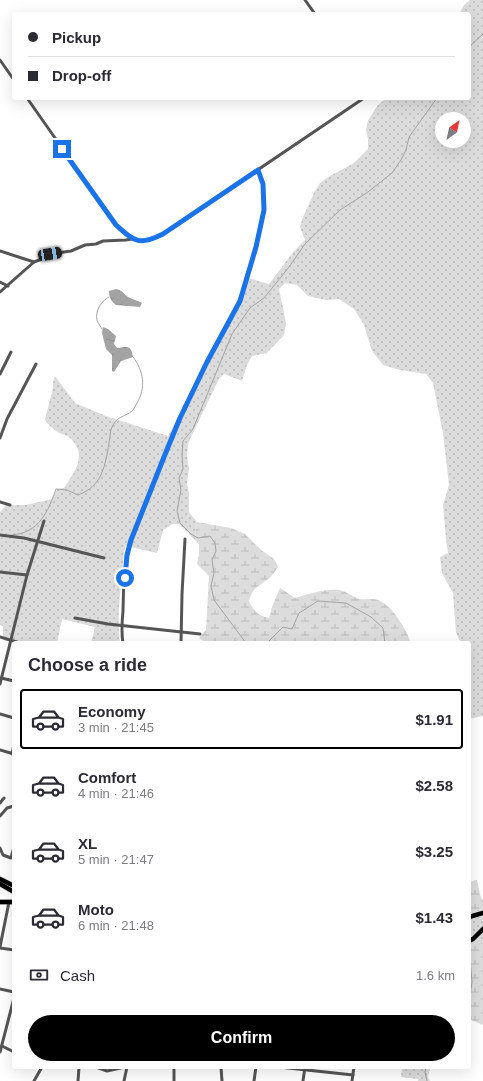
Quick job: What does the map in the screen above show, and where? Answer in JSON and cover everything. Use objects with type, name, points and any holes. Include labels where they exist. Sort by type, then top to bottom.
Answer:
[{"type":"main road","points":[[0,879],[12,885]]},
{"type":"main road","points":[[0,884],[12,891]]},
{"type":"main road","points":[[0,902],[11,902]]},
{"type":"main road","points":[[471,917],[483,913]]},
{"type":"main road","points":[[471,940],[483,928]]},
{"type":"street","points":[[305,0],[313,12]]},
{"type":"street","points":[[0,60],[12,77]]},
{"type":"street","points":[[28,100],[116,225],[132,239],[144,242],[163,234],[361,100]]},
{"type":"street","points":[[123,641],[122,625],[127,555],[131,540],[180,418],[207,362],[240,301],[256,247],[264,210],[263,184],[258,170]]},
{"type":"street","points":[[0,292],[34,262],[50,254],[71,250],[85,245],[96,244],[103,241],[132,239]]},
{"type":"street","points":[[0,251],[34,262]]},
{"type":"street","points":[[0,282],[8,286]]},
{"type":"street","points":[[0,374],[12,352]]},
{"type":"street","points":[[0,438],[7,419],[36,364]]},
{"type":"street","points":[[0,502],[10,505]]},
{"type":"street","points":[[0,684],[27,575],[44,521]]},
{"type":"street","points":[[0,535],[24,538],[104,558]]},
{"type":"street","points":[[181,641],[185,539]]},
{"type":"street","points":[[0,572],[27,575]]},
{"type":"street","points":[[75,618],[200,634]]},
{"type":"street","points":[[0,637],[14,641]]},
{"type":"street","points":[[1,678],[12,681]]},
{"type":"street","points":[[0,714],[12,717]]},
{"type":"street","points":[[0,750],[12,754]]},
{"type":"street","points":[[0,803],[4,798]]},
{"type":"street","points":[[0,816],[7,808],[12,807]]},
{"type":"street","points":[[0,848],[3,855],[11,858],[12,854]]},
{"type":"street","points":[[11,902],[0,948],[12,950]]},
{"type":"street","points":[[0,989],[12,992]]},
{"type":"street","points":[[0,1052],[12,1006]]},
{"type":"street","points":[[2,1043],[12,1050]]},
{"type":"street","points":[[34,1081],[41,1069]]},
{"type":"street","points":[[78,1081],[79,1069]]},
{"type":"street","points":[[102,1069],[107,1071],[116,1069]]},
{"type":"street","points":[[124,1081],[126,1069]]},
{"type":"street","points":[[174,1069],[174,1081]]},
{"type":"street","points":[[221,1069],[222,1081]]},
{"type":"street","points":[[254,1081],[256,1069]]},
{"type":"street","points":[[303,1081],[304,1069]]},
{"type":"street","points":[[311,1069],[353,1075]]},
{"type":"street","points":[[352,1081],[354,1069]]},
{"type":"green space","points":[[470,0],[483,0],[483,716],[471,719],[471,641],[460,641],[456,633],[453,593],[442,573],[440,557],[448,553],[443,505],[449,485],[443,433],[433,383],[426,374],[400,370],[383,365],[372,351],[364,325],[354,309],[339,299],[326,300],[308,296],[297,285],[285,283],[279,289],[286,323],[284,335],[267,353],[252,356],[247,365],[242,381],[224,374],[219,379],[188,445],[187,455],[189,469],[187,483],[189,494],[189,512],[197,522],[195,535],[199,544],[179,524],[173,524],[163,530],[157,553],[126,546],[124,552],[119,609],[120,641],[92,641],[95,627],[62,619],[57,641],[12,641],[12,642],[3,640],[3,626],[0,625],[0,512],[6,505],[26,505],[52,499],[57,489],[64,488],[78,463],[79,457],[75,444],[69,437],[55,430],[45,420],[55,376],[75,403],[106,416],[168,436],[238,301],[245,277],[269,284],[294,251],[305,240],[300,227],[315,191],[320,183],[354,163],[368,149],[366,130],[368,120],[378,105],[384,100],[471,100],[471,12],[460,12],[464,5]]},
{"type":"green space","points":[[197,522],[231,528],[245,534],[261,550],[274,559],[278,567],[269,578],[254,590],[249,601],[253,608],[262,616],[269,618],[280,588],[295,598],[319,592],[338,590],[358,598],[376,599],[384,603],[398,618],[410,641],[203,641],[199,638],[206,630],[209,576],[197,564],[199,544],[195,535]]},
{"type":"green space","points":[[477,880],[481,898],[483,900],[483,909],[471,912],[471,882]]},
{"type":"green space","points":[[483,909],[483,944],[478,941],[471,946],[471,912]]},
{"type":"green space","points":[[478,940],[483,944],[483,1025],[471,1020],[471,946]]},
{"type":"green space","points":[[402,1069],[430,1069],[428,1077],[430,1081],[418,1081],[418,1079],[401,1077]]},
{"type":"water","points":[[116,289],[128,297],[142,303],[140,307],[116,305],[109,295],[109,291]]},
{"type":"water","points":[[103,327],[108,329],[116,336],[114,344],[117,348],[130,348],[133,357],[121,361],[114,372],[112,371],[112,355],[106,349],[102,333]]},
{"type":"waterway","points":[[471,45],[483,34]]},
{"type":"waterway","points":[[245,641],[214,600],[211,586],[214,573],[212,560],[216,551],[215,543],[210,536],[198,538],[191,534],[180,523],[177,511],[181,490],[179,478],[183,469],[183,441],[193,429],[232,334],[250,308],[264,298],[305,244],[340,210],[368,192],[392,173],[406,150],[409,137],[436,100]]},
{"type":"waterway","points":[[102,329],[97,320],[97,313],[101,304],[109,297]]},
{"type":"waterway","points":[[12,535],[21,533],[36,526],[50,506],[56,489],[67,490],[78,495],[86,491],[97,481],[104,468],[113,425],[118,419],[133,410],[142,391],[143,386],[140,368],[133,357]]},
{"type":"waterway","points":[[269,641],[283,627],[292,629],[299,613],[318,601],[346,603],[371,617],[383,628],[385,641]]},
{"type":"waterway","points":[[471,970],[471,989]]},
{"type":"waterway","points":[[426,1069],[427,1081]]},
{"type":"route","points":[[62,149],[116,225],[132,239],[138,241],[144,242],[163,234],[258,170],[263,184],[264,210],[256,247],[240,301],[207,362],[180,418],[131,540],[127,555],[125,578]]}]
